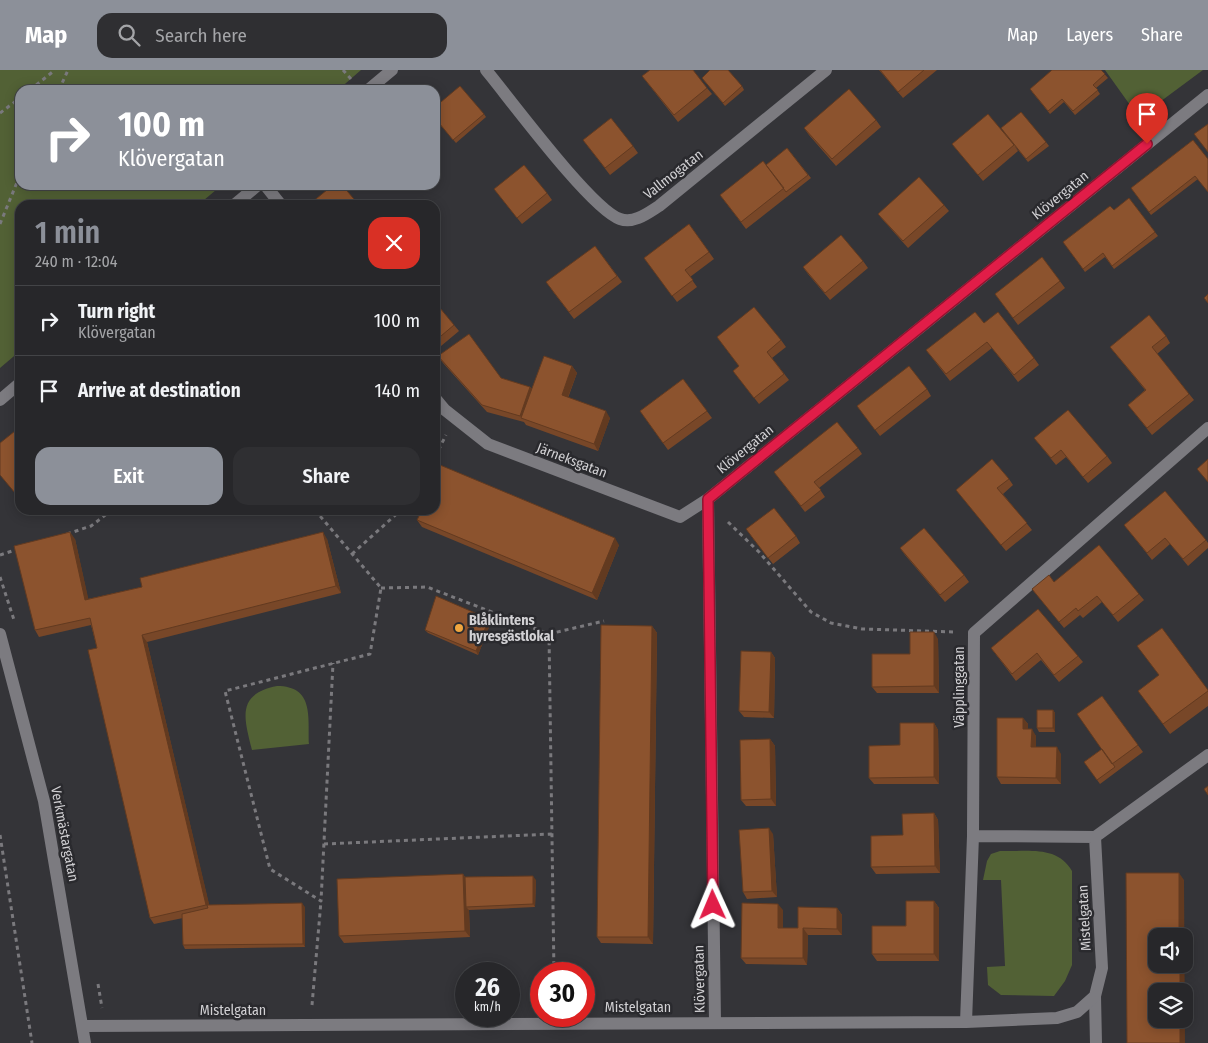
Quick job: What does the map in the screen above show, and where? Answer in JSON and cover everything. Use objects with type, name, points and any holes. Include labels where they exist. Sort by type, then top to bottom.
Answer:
[{"type":"street","points":[[374,85],[392,70]]},
{"type":"street","name":"Vallmogatan","points":[[486,70],[595,202],[620,219],[638,218],[659,206],[826,70]]},
{"type":"street","name":"Klövergatan","points":[[715,1021],[708,499],[1208,95]]},
{"type":"street","points":[[240,200],[252,190]]},
{"type":"street","points":[[269,190],[277,200]]},
{"type":"street","points":[[0,400],[15,387]]},
{"type":"street","name":"Järneksgatan","points":[[440,404],[488,444],[680,517],[708,499]]},
{"type":"street","name":"Väpplinggatan","points":[[966,1022],[973,836],[974,633],[1208,428]]},
{"type":"street","name":"Verkmästargatan","points":[[0,634],[44,801],[84,1026],[85,1043]]},
{"type":"street","points":[[973,836],[1095,836],[1208,755]]},
{"type":"street","name":"Mistelgatan","points":[[1095,836],[1102,968],[1094,996],[1096,1043]]},
{"type":"street","name":"Mistelgatan","points":[[84,1026],[715,1021],[966,1022],[1057,1018],[1076,1012],[1094,996]]},
{"type":"path","points":[[36,85],[55,70]]},
{"type":"path","points":[[61,85],[68,70]]},
{"type":"path","points":[[0,113],[15,102]]},
{"type":"path","points":[[0,224],[15,187]]},
{"type":"path","points":[[708,499],[811,612],[831,623],[862,629],[974,633]]},
{"type":"path","points":[[65,534],[91,526],[105,515]]},
{"type":"path","points":[[320,515],[381,588],[370,654],[225,691],[270,869],[321,901]]},
{"type":"path","points":[[352,554],[395,515]]},
{"type":"path","points":[[0,555],[23,548]]},
{"type":"path","points":[[381,588],[427,587],[549,634],[604,621]]},
{"type":"path","points":[[549,634],[554,962]]},
{"type":"path","points":[[311,1024],[321,901],[333,663]]},
{"type":"path","points":[[324,844],[552,834]]},
{"type":"path","points":[[0,835],[2,862],[32,1043]]},
{"type":"green space","points":[[0,70],[361,70],[344,85],[15,85],[15,190],[216,190],[204,200],[15,200],[15,355],[0,368]]},
{"type":"green space","points":[[1105,70],[1203,70],[1149,110],[1140,119]]},
{"type":"green space","points":[[277,686],[289,687],[303,697],[308,714],[309,744],[252,750],[246,718],[246,709],[249,701],[264,690]]},
{"type":"green space","points":[[1000,851],[1031,851],[1050,854],[1066,863],[1072,871],[1072,965],[1065,981],[1054,996],[1001,995],[988,985],[987,967],[1005,966],[1001,880],[983,880],[987,861],[991,854]]},
{"type":"building","points":[[650,70],[693,70],[707,88],[674,115],[642,76]]},
{"type":"building","points":[[710,70],[728,70],[742,86],[723,103],[702,78]]},
{"type":"building","points":[[880,70],[924,70],[898,92]]},
{"type":"building","points":[[1052,70],[1101,70],[1105,74],[1093,85],[1098,90],[1073,111],[1062,99],[1048,111],[1030,89]]},
{"type":"building","points":[[460,86],[484,114],[453,140],[440,124],[440,103]]},
{"type":"building","points":[[849,89],[876,120],[832,159],[804,128]]},
{"type":"building","points":[[1021,112],[1046,142],[1026,159],[1001,128]]},
{"type":"building","points":[[988,114],[1014,145],[978,175],[952,144]]},
{"type":"building","points":[[611,118],[633,146],[605,168],[583,140]]},
{"type":"building","points":[[1208,124],[1208,152],[1194,134]]},
{"type":"building","points":[[1193,140],[1208,159],[1208,192],[1195,176],[1149,212],[1131,188]]},
{"type":"building","points":[[787,148],[808,175],[786,192],[766,165]]},
{"type":"building","points":[[763,161],[784,188],[741,222],[720,195]]},
{"type":"building","points":[[524,165],[547,193],[517,218],[494,189]]},
{"type":"building","points":[[919,177],[944,205],[903,241],[878,214]]},
{"type":"building","points":[[327,190],[346,190],[355,200],[315,200]]},
{"type":"building","points":[[1129,198],[1155,232],[1112,266],[1103,253],[1083,269],[1063,242],[1110,206],[1114,210]]},
{"type":"building","points":[[689,224],[709,252],[685,270],[693,280],[672,296],[644,258]]},
{"type":"building","points":[[841,235],[863,261],[825,293],[803,267]]},
{"type":"building","points":[[595,246],[617,276],[569,312],[546,282]]},
{"type":"building","points":[[1042,257],[1060,281],[1013,318],[995,294]]},
{"type":"building","points":[[1208,294],[1208,303],[1204,298]]},
{"type":"building","points":[[754,307],[781,340],[767,352],[784,374],[754,398],[733,371],[739,366],[717,337]]},
{"type":"building","points":[[440,308],[454,325],[440,337]]},
{"type":"building","points":[[975,312],[984,323],[998,312],[1034,358],[1014,375],[987,342],[946,374],[926,350]]},
{"type":"building","points":[[1149,315],[1166,336],[1152,347],[1189,394],[1147,428],[1128,405],[1146,390],[1110,347]]},
{"type":"building","points":[[469,334],[501,378],[530,387],[520,416],[482,405],[440,358],[440,355]]},
{"type":"building","points":[[544,356],[572,366],[562,395],[606,411],[594,444],[521,418]]},
{"type":"building","points":[[909,366],[927,389],[875,430],[857,406]]},
{"type":"building","points":[[683,379],[707,411],[663,443],[640,411]]},
{"type":"building","points":[[1068,410],[1107,456],[1083,477],[1061,450],[1051,458],[1034,438]]},
{"type":"building","points":[[837,422],[858,448],[814,482],[821,490],[801,506],[774,472]]},
{"type":"building","points":[[15,431],[15,493],[0,475],[0,443]]},
{"type":"building","points":[[992,459],[1009,479],[997,488],[1027,523],[1001,545],[956,490]]},
{"type":"building","points":[[1208,459],[1208,482],[1197,469]]},
{"type":"building","points":[[440,465],[615,538],[592,593],[417,520],[420,515],[440,515]]},
{"type":"building","points":[[1165,491],[1206,540],[1183,559],[1165,538],[1147,553],[1124,525]]},
{"type":"building","points":[[774,508],[796,536],[768,558],[746,529]]},
{"type":"building","points":[[924,528],[964,575],[940,595],[900,548]]},
{"type":"building","points":[[70,532],[85,600],[142,587],[140,578],[323,532],[336,586],[142,635],[206,905],[150,918],[88,650],[97,648],[90,618],[35,630],[14,546]]},
{"type":"building","points":[[1099,545],[1139,594],[1113,615],[1097,596],[1078,611],[1076,608],[1059,622],[1032,589],[1049,575],[1054,582]]},
{"type":"building","name":"Blåklintens hyresgästlokal","points":[[436,596],[489,619],[476,651],[425,630]]},
{"type":"building","points":[[1038,609],[1078,656],[1054,675],[1037,653],[1012,674],[991,648]]},
{"type":"building","points":[[601,625],[652,626],[648,937],[597,937]]},
{"type":"building","points":[[1162,628],[1208,690],[1163,724],[1138,691],[1159,675],[1137,646]]},
{"type":"building","points":[[910,632],[934,632],[934,686],[872,687],[872,654],[910,654]]},
{"type":"building","points":[[741,651],[771,652],[769,712],[739,711]]},
{"type":"building","points":[[1102,696],[1138,745],[1112,764],[1077,714]]},
{"type":"building","points":[[1037,710],[1053,710],[1053,728],[1037,728]]},
{"type":"building","points":[[997,718],[1023,718],[1023,729],[1032,729],[1031,747],[1057,747],[1056,778],[997,777]]},
{"type":"building","points":[[900,723],[934,723],[934,777],[869,778],[869,746],[900,745]]},
{"type":"building","points":[[770,739],[771,799],[741,800],[740,740]]},
{"type":"building","points":[[1102,749],[1115,767],[1097,780],[1084,762]]},
{"type":"building","points":[[1208,786],[1208,795],[1204,789]]},
{"type":"building","points":[[934,813],[935,866],[871,867],[871,836],[903,835],[902,814]]},
{"type":"building","points":[[769,828],[772,891],[743,892],[739,830]]},
{"type":"building","points":[[1126,873],[1179,873],[1179,928],[1148,928],[1148,973],[1180,973],[1180,983],[1148,983],[1148,1028],[1180,1028],[1180,1043],[1127,1043]]},
{"type":"building","points":[[463,874],[465,931],[339,936],[337,879]]},
{"type":"building","points":[[533,876],[533,904],[466,907],[465,877]]},
{"type":"building","points":[[906,901],[934,901],[934,954],[872,954],[872,926],[906,926]]},
{"type":"building","points":[[302,903],[303,944],[183,945],[182,914],[208,908],[207,905]]},
{"type":"building","points":[[742,903],[778,904],[778,928],[798,928],[798,907],[837,908],[837,929],[803,928],[803,958],[741,958]]},
{"type":"place","name":"Blåklintens hyresgästlokal","points":[[459,628]]},
{"type":"route","points":[[713,905],[708,499],[1147,144]]}]
